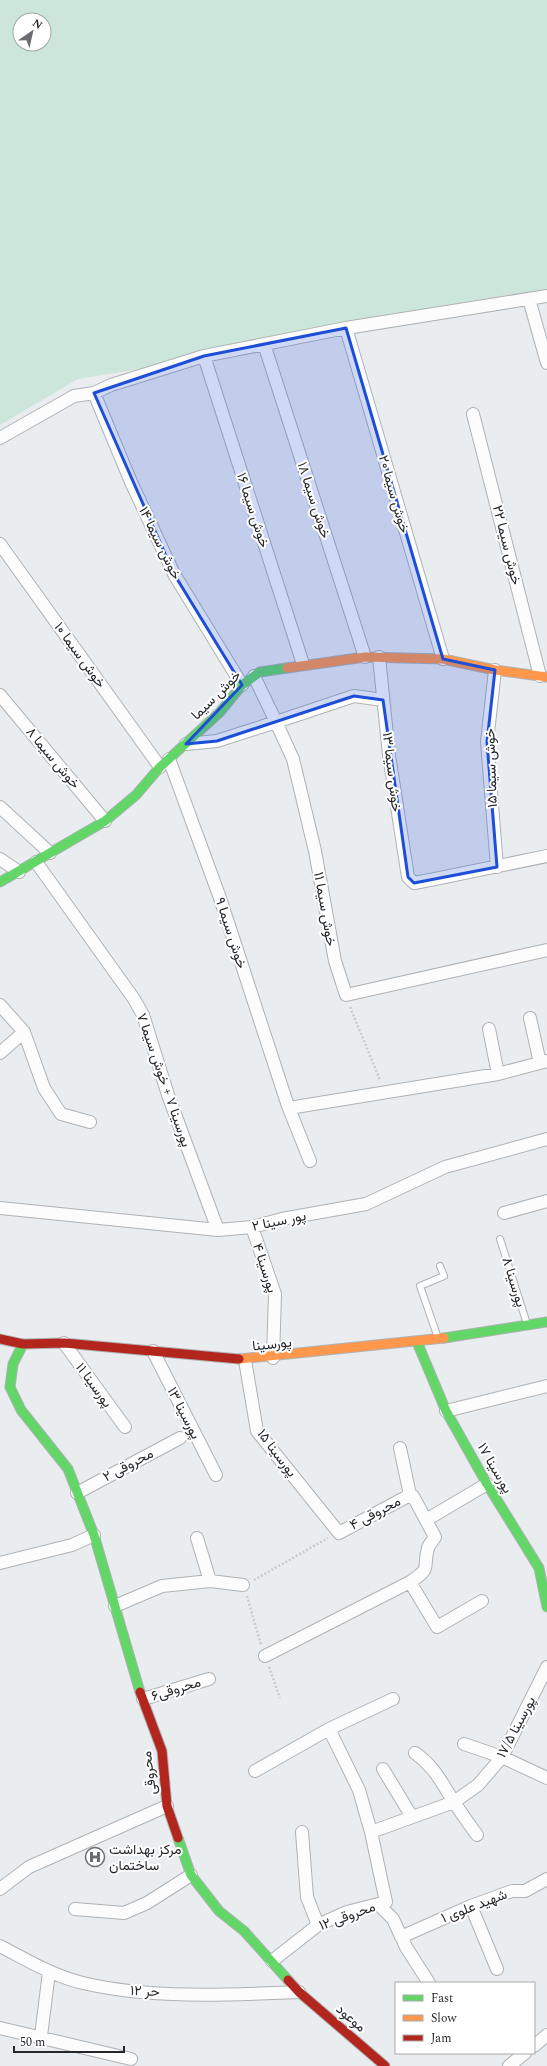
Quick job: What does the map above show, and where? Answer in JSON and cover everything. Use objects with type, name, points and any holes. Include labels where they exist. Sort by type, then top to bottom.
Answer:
[{"type":"street","points":[[0,438],[74,396],[94,393],[111,385],[204,356],[346,328],[547,296]]},
{"type":"street","points":[[529,299],[547,363]]},
{"type":"street","name":"خوش سیما ۲۰","points":[[346,328],[442,659]]},
{"type":"street","name":"خوش سیما ۱۸","points":[[264,344],[365,657]]},
{"type":"street","name":"خوش سیما ۱۶","points":[[204,356],[303,664]]},
{"type":"street","name":"خوش سیما ۱۴","points":[[94,393],[132,482],[174,574],[242,685]]},
{"type":"street","name":"خوش سیما ۲۲","points":[[473,414],[544,676]]},
{"type":"street","name":"خوش سیما ۱۰","points":[[0,544],[160,767]]},
{"type":"street","name":"خوش سیما","points":[[0,882],[105,821],[136,795],[160,767],[220,712],[242,685],[260,672],[303,664],[365,657],[442,659],[495,670],[544,676]]},
{"type":"street","name":"خوش سیما ۱۳","points":[[379,658],[389,755],[408,877],[414,883],[497,867]]},
{"type":"street","name":"خوش سیما ۱۵","points":[[495,670],[487,742],[497,867]]},
{"type":"street","name":"خوش سیما ۱۱","points":[[254,676],[293,759],[315,851],[335,961],[346,995]]},
{"type":"street","name":"خوش سیما ۸","points":[[0,695],[105,821]]},
{"type":"street","points":[[186,744],[217,741],[354,696],[383,700]]},
{"type":"street","name":"خوش سیما ۹","points":[[169,759],[220,898],[262,1032],[310,1161]]},
{"type":"street","points":[[0,807],[50,853]]},
{"type":"street","points":[[497,867],[547,856]]},
{"type":"street","points":[[0,859],[19,872]]},
{"type":"street","name":"پورسینا ۷ + خوش سیما ۷","points":[[36,862],[134,999],[143,1015],[168,1095],[218,1230]]},
{"type":"street","points":[[346,995],[547,950]]},
{"type":"street","points":[[0,1005],[24,1032],[44,1088],[61,1114],[90,1122]]},
{"type":"street","points":[[290,1108],[498,1074],[544,1062],[530,1018]]},
{"type":"street","points":[[489,1029],[498,1074]]},
{"type":"street","points":[[0,1053],[24,1032]]},
{"type":"street","name":"پور سینا ۲","points":[[0,1208],[218,1230],[252,1227],[282,1219],[366,1204],[445,1167],[547,1139]]},
{"type":"street","points":[[504,1212],[547,1201]]},
{"type":"street","name":"پورسینا ۴","points":[[252,1227],[275,1294],[273,1358]]},
{"type":"street","name":"پورسینا","points":[[1,1342],[23,1344],[64,1343],[245,1360],[417,1342],[547,1322]]},
{"type":"street","name":"پورسینا ۱۷","points":[[417,1342],[446,1411],[487,1484],[539,1568],[547,1607]]},
{"type":"street","name":"پورسینا ۱۱","points":[[64,1343],[125,1427]]},
{"type":"street","name":"محروقی","points":[[23,1344],[13,1364],[10,1387],[21,1410],[68,1468],[94,1535],[137,1684],[162,1751],[167,1806],[191,1875],[219,1911],[244,1930],[298,1992]]},
{"type":"street","name":"پورسینا ۱۳","points":[[153,1351],[216,1475]]},
{"type":"street","name":"پورسینا ۱۵","points":[[245,1360],[257,1431],[339,1533]]},
{"type":"street","points":[[446,1411],[547,1386]]},
{"type":"street","name":"محروقی ۲","points":[[77,1493],[180,1438]]},
{"type":"street","points":[[400,1448],[410,1495]]},
{"type":"street","points":[[426,1520],[487,1484]]},
{"type":"street","name":"محروقی ۴","points":[[265,1656],[410,1582],[426,1570],[428,1546],[434,1537],[413,1496],[410,1495],[339,1533]]},
{"type":"street","points":[[0,1563],[72,1545],[94,1535]]},
{"type":"street","points":[[197,1538],[210,1581]]},
{"type":"street","points":[[115,1606],[162,1586],[210,1581],[243,1585]]},
{"type":"street","points":[[410,1582],[437,1627],[482,1601]]},
{"type":"street","name":"پورسینا ۱۷/۵","points":[[371,1832],[454,1802],[478,1785],[502,1757],[547,1667]]},
{"type":"street","name":"محروقی۶","points":[[143,1700],[209,1679]]},
{"type":"street","points":[[255,1772],[330,1729],[394,1699]]},
{"type":"street","points":[[330,1729],[359,1790],[371,1832],[382,1903],[393,1919],[401,1937],[429,1982]]},
{"type":"street","points":[[464,1744],[502,1757],[547,1778]]},
{"type":"street","points":[[415,1753],[428,1762],[477,1835]]},
{"type":"street","points":[[383,1769],[412,1817]]},
{"type":"street","points":[[0,1889],[29,1867],[167,1806]]},
{"type":"street","points":[[302,1832],[307,1897],[318,1925]]},
{"type":"street","points":[[75,1909],[124,1913],[147,1903],[191,1875]]},
{"type":"street","name":"شهید علوی ۱","points":[[401,1937],[471,1906],[512,1891],[525,1891],[547,1879]]},
{"type":"street","name":"محروقی ۱۲","points":[[272,1961],[318,1925],[347,1912],[382,1903]]},
{"type":"street","points":[[471,1906],[497,1969]]},
{"type":"street","name":"حر ۱۲","points":[[0,1946],[49,1972],[82,1983],[127,1991],[193,1994],[298,1992]]},
{"type":"street","points":[[41,2036],[49,1972]]},
{"type":"street","name":"موعود","points":[[298,1992],[385,2066]]},
{"type":"street","points":[[0,2028],[41,2036],[131,2058]]},
{"type":"street","points":[[535,2045],[547,2035]]},
{"type":"street","points":[[509,2066],[524,2054]]},
{"type":"lane","name":"پورسینا ۸","points":[[500,1239],[528,1326]]},
{"type":"lane","points":[[439,1339],[420,1286],[444,1276],[440,1266]]},
{"type":"path","points":[[346,995],[353,1018],[385,1093]]},
{"type":"path","name":"محروقی ۴","points":[[243,1585],[339,1533]]},
{"type":"highlighted area","points":[[346,328],[443,659],[495,670],[487,742],[497,867],[414,883],[408,877],[383,700],[354,696],[217,741],[186,744],[242,685],[174,574],[94,393],[204,356]]},
{"type":"green space","points":[[0,0],[547,0],[547,303],[78,379],[0,425]]},
{"type":"traffic: fast","points":[[0,882],[105,821],[136,795],[160,767],[220,712],[242,685],[260,672],[287,668]]},
{"type":"traffic: fast","points":[[444,1338],[547,1322]]},
{"type":"traffic: fast","points":[[417,1342],[446,1411],[487,1484],[539,1568],[547,1607]]},
{"type":"traffic: fast","points":[[23,1344],[13,1364],[10,1387],[21,1410],[68,1469],[94,1535],[140,1692]]},
{"type":"traffic: fast","points":[[178,1838],[191,1875],[219,1911],[244,1931],[288,1980]]},
{"type":"traffic: slow","points":[[287,668],[365,657],[443,659],[495,670],[547,677]]},
{"type":"traffic: slow","points":[[239,1359],[444,1338]]},
{"type":"traffic: jam","points":[[0,1339],[23,1344],[64,1343],[239,1359]]},
{"type":"traffic: jam","points":[[140,1692],[162,1751],[167,1806],[178,1838]]},
{"type":"traffic: jam","points":[[288,1980],[299,1992],[385,2066]]},
{"type":"place","name":"مرکز بهداشت ساختمان","points":[[95,1857]]}]
